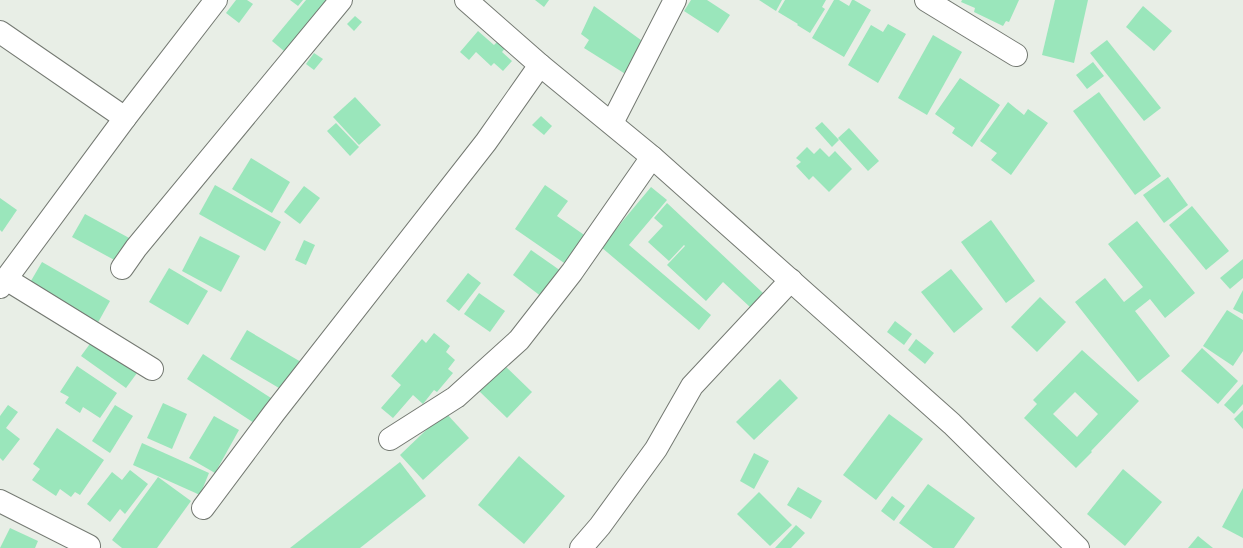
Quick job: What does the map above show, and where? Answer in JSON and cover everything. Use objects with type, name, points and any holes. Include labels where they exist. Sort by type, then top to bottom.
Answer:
[{"type":"street","points":[[152,369],[3,283],[125,118],[216,0]]},
{"type":"street","points":[[122,268],[136,248],[342,0]]},
{"type":"street","points":[[466,0],[540,65],[652,157],[952,424],[1078,548]]},
{"type":"street","points":[[612,123],[675,0]]},
{"type":"street","points":[[926,0],[1016,55]]},
{"type":"street","points":[[0,32],[125,118]]},
{"type":"street","points":[[203,508],[274,413],[486,142],[540,65]]},
{"type":"street","points":[[390,439],[456,397],[518,340],[572,272],[652,157]]},
{"type":"street","points":[[582,548],[600,526],[656,449],[692,386],[791,280]]},
{"type":"street","points":[[0,500],[89,546]]},
{"type":"building","points":[[236,0],[247,0],[253,4],[239,23],[226,13]]},
{"type":"building","points":[[290,0],[303,0],[298,6]]},
{"type":"building","points":[[306,0],[337,0],[290,56],[272,41]]},
{"type":"building","points":[[535,0],[549,0],[544,7]]},
{"type":"building","points":[[691,0],[707,0],[730,15],[718,33],[684,11]]},
{"type":"building","points":[[759,0],[782,0],[776,11]]},
{"type":"building","points":[[785,0],[826,0],[822,7],[825,9],[810,33],[778,12]]},
{"type":"building","points":[[834,0],[839,0],[849,6],[852,0],[854,0],[871,10],[844,57],[812,38]]},
{"type":"building","points":[[962,0],[1019,0],[1009,22],[1006,21],[1003,26],[974,12],[975,8],[961,2]]},
{"type":"building","points":[[1055,0],[1088,0],[1074,63],[1042,55]]},
{"type":"building","points":[[594,6],[645,43],[627,75],[584,48],[589,40],[581,34]]},
{"type":"building","points":[[1143,6],[1172,31],[1154,51],[1126,27]]},
{"type":"building","points":[[355,16],[362,22],[354,31],[347,24]]},
{"type":"building","points":[[888,24],[906,34],[878,83],[848,65],[871,25],[883,32]]},
{"type":"building","points":[[478,31],[494,45],[498,41],[506,47],[502,52],[512,61],[503,71],[494,63],[491,66],[476,52],[469,60],[460,52]]},
{"type":"building","points":[[933,35],[962,52],[927,115],[898,98]]},
{"type":"building","points":[[1107,40],[1161,108],[1144,121],[1090,53]]},
{"type":"building","points":[[314,53],[323,59],[314,70],[306,64]]},
{"type":"building","points":[[1093,62],[1104,76],[1087,89],[1076,75]]},
{"type":"building","points":[[960,78],[1000,105],[972,147],[952,133],[955,128],[935,114]]},
{"type":"building","points":[[1099,92],[1161,176],[1135,195],[1073,111]]},
{"type":"building","points":[[355,97],[381,125],[359,145],[333,117]]},
{"type":"building","points":[[1008,102],[1024,115],[1028,109],[1048,123],[1011,175],[991,160],[997,153],[980,141]]},
{"type":"building","points":[[541,116],[552,126],[544,135],[532,125]]},
{"type":"building","points":[[822,122],[839,140],[832,147],[815,128]]},
{"type":"building","points":[[336,123],[359,147],[350,156],[327,131]]},
{"type":"building","points":[[849,128],[879,161],[868,171],[838,138]]},
{"type":"building","points":[[807,147],[814,154],[820,148],[829,157],[835,151],[852,169],[829,192],[813,176],[809,180],[796,166],[801,162],[796,158]]},
{"type":"building","points":[[251,158],[290,182],[272,213],[232,189]]},
{"type":"building","points":[[1168,177],[1188,205],[1164,223],[1143,195]]},
{"type":"building","points":[[215,185],[281,222],[265,251],[199,214]]},
{"type":"building","points":[[545,185],[568,201],[557,216],[590,239],[570,267],[515,229]]},
{"type":"building","points":[[304,186],[320,198],[300,224],[284,212]]},
{"type":"building","points":[[651,187],[667,200],[629,245],[711,315],[699,330],[601,247]]},
{"type":"building","points":[[0,198],[17,210],[2,232],[0,230]]},
{"type":"building","points":[[667,203],[763,293],[750,307],[723,282],[706,301],[667,265],[685,246],[684,245],[669,261],[648,242],[663,226],[654,218]]},
{"type":"building","points":[[1192,206],[1229,251],[1206,270],[1169,225]]},
{"type":"building","points":[[85,214],[131,239],[118,262],[72,237]]},
{"type":"building","points":[[991,220],[1035,281],[1006,303],[961,242]]},
{"type":"building","points":[[1137,221],[1195,293],[1165,318],[1150,299],[1135,311],[1170,356],[1138,382],[1075,302],[1105,278],[1124,302],[1143,287],[1108,244]]},
{"type":"building","points":[[200,236],[240,256],[221,292],[182,271]]},
{"type":"building","points":[[304,240],[315,245],[306,265],[295,260]]},
{"type":"building","points":[[531,250],[561,271],[542,297],[513,275]]},
{"type":"building","points":[[1243,259],[1243,278],[1230,289],[1220,278]]},
{"type":"building","points":[[42,262],[110,301],[96,326],[28,286]]},
{"type":"building","points":[[169,268],[208,291],[188,325],[149,302]]},
{"type":"building","points":[[951,269],[983,309],[954,333],[921,292]]},
{"type":"building","points":[[468,273],[481,283],[459,311],[446,301]]},
{"type":"building","points":[[1243,290],[1243,314],[1233,309]]},
{"type":"building","points":[[479,293],[505,311],[490,332],[464,314]]},
{"type":"building","points":[[1040,297],[1066,322],[1037,352],[1011,327]]},
{"type":"building","points":[[1227,310],[1243,320],[1243,351],[1233,366],[1203,346]]},
{"type":"building","points":[[895,321],[912,334],[904,345],[887,332]]},
{"type":"building","points":[[247,330],[301,362],[284,391],[230,359]]},
{"type":"building","points":[[434,333],[450,346],[446,352],[455,360],[448,369],[453,373],[437,392],[434,390],[423,404],[413,395],[393,418],[381,408],[401,385],[391,376],[422,339],[426,343]]},
{"type":"building","points":[[916,339],[934,353],[925,364],[908,350]]},
{"type":"building","points":[[92,341],[137,373],[126,388],[81,356]]},
{"type":"building","points":[[1202,348],[1238,381],[1218,404],[1181,371]]},
{"type":"building","points":[[1082,350],[1139,401],[1076,468],[1024,418],[1037,404],[1033,400]],"holes":[[[1075,392],[1098,414],[1077,437],[1053,414]]]},
{"type":"building","points":[[203,354],[274,400],[257,425],[187,379]]},
{"type":"building","points":[[503,364],[532,392],[507,418],[478,390]]},
{"type":"building","points":[[77,366],[117,393],[100,418],[83,407],[80,413],[65,403],[69,397],[60,392]]},
{"type":"building","points":[[780,379],[798,398],[754,440],[736,422]]},
{"type":"building","points":[[1243,384],[1243,404],[1234,414],[1224,405]]},
{"type":"building","points":[[163,403],[187,414],[172,449],[147,438]]},
{"type":"building","points":[[8,405],[18,412],[6,428],[20,439],[3,461],[0,458],[0,416]]},
{"type":"building","points":[[115,405],[133,416],[110,453],[92,441]]},
{"type":"building","points":[[1243,410],[1243,429],[1234,419]]},
{"type":"building","points":[[445,412],[469,438],[423,480],[400,455]]},
{"type":"building","points":[[889,414],[923,439],[876,500],[843,475]]},
{"type":"building","points":[[214,416],[239,430],[215,473],[189,458]]},
{"type":"building","points":[[57,428],[104,460],[80,495],[75,492],[71,497],[60,489],[56,496],[32,480],[40,469],[33,464]]},
{"type":"building","points":[[142,443],[209,473],[200,495],[133,465]]},
{"type":"building","points":[[754,453],[769,461],[754,489],[740,481]]},
{"type":"building","points":[[519,456],[565,496],[524,544],[478,505]]},
{"type":"building","points":[[400,462],[426,496],[360,548],[290,548]]},
{"type":"building","points":[[1123,469],[1162,502],[1125,546],[1087,514]]},
{"type":"building","points":[[130,470],[148,484],[125,514],[120,509],[110,522],[87,504],[112,472],[122,480]]},
{"type":"building","points":[[158,477],[191,501],[157,548],[122,548],[112,540]]},
{"type":"building","points":[[928,484],[975,518],[954,548],[933,548],[899,523]]},
{"type":"building","points":[[798,487],[822,501],[811,519],[787,505]]},
{"type":"building","points":[[1243,488],[1243,538],[1222,527]]},
{"type":"building","points":[[759,492],[792,525],[770,546],[737,514]]},
{"type":"building","points":[[892,496],[905,506],[894,521],[881,511]]},
{"type":"building","points":[[796,525],[805,533],[791,548],[775,548]]},
{"type":"building","points":[[10,528],[38,541],[35,548],[0,548]]},
{"type":"building","points":[[1198,536],[1213,548],[1188,548]]}]
